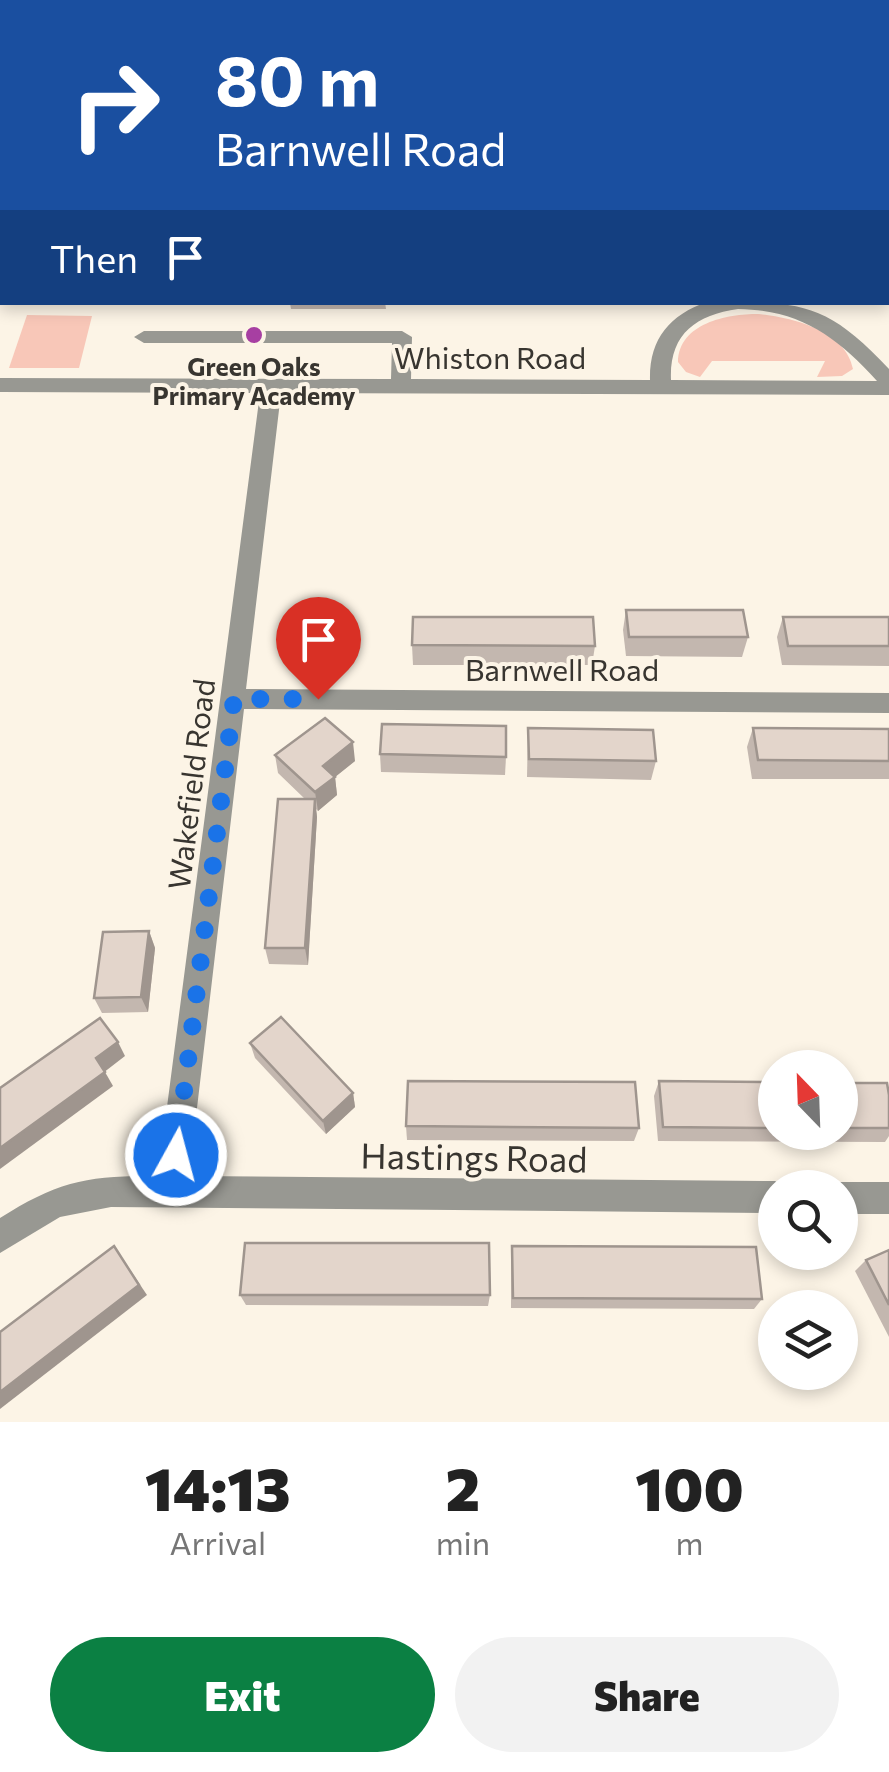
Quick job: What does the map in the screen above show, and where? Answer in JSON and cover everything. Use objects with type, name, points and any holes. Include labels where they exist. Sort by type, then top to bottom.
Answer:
[{"type":"street","name":"Whiston Road","points":[[660,386],[661,355],[674,330],[692,317],[727,305]]},
{"type":"street","name":"Whiston Road","points":[[754,305],[779,306],[824,322],[848,339],[889,385]]},
{"type":"street","points":[[144,337],[402,337],[400,386]]},
{"type":"street","name":"Whiston Road","points":[[0,384],[889,385]]},
{"type":"street","name":"Wakefield Road","points":[[172,1190],[270,386]]},
{"type":"street","name":"Barnwell Road","points":[[234,699],[889,703]]},
{"type":"street","name":"Hastings Road","points":[[0,1237],[54,1202],[82,1193],[172,1190],[758,1197]]},
{"type":"street","points":[[858,1198],[889,1198]]},
{"type":"shaded area","points":[[758,314],[801,322],[829,335],[840,344],[853,369],[842,376],[817,377],[825,361],[712,361],[700,377],[686,372],[678,362],[687,338],[707,323]]},
{"type":"shaded area","points":[[27,315],[92,316],[79,368],[9,368]]},
{"type":"building","points":[[626,610],[743,610],[748,637],[629,637]]},
{"type":"building","points":[[413,617],[593,617],[595,646],[412,645]]},
{"type":"building","points":[[783,617],[889,617],[889,646],[788,646]]},
{"type":"building","points":[[325,718],[353,742],[323,766],[335,777],[315,792],[275,755]]},
{"type":"building","points":[[382,724],[506,726],[506,757],[380,754]]},
{"type":"building","points":[[528,728],[653,730],[656,761],[529,759]]},
{"type":"building","points":[[753,728],[889,729],[889,761],[758,760]]},
{"type":"building","points":[[278,799],[315,799],[305,948],[265,948]]},
{"type":"building","points":[[149,931],[141,997],[94,998],[103,932]]},
{"type":"building","points":[[281,1017],[353,1093],[323,1121],[250,1043]]},
{"type":"building","points":[[100,1018],[118,1042],[96,1058],[105,1072],[0,1148],[0,1088]]},
{"type":"building","points":[[408,1081],[635,1082],[639,1128],[406,1126]]},
{"type":"building","points":[[659,1081],[758,1082],[758,1128],[663,1127]]},
{"type":"building","points":[[858,1083],[887,1083],[889,1128],[858,1128]]},
{"type":"building","points":[[245,1243],[489,1243],[490,1295],[240,1295]]},
{"type":"building","points":[[114,1246],[139,1285],[0,1392],[0,1332]]},
{"type":"building","points":[[512,1246],[756,1247],[761,1290],[758,1299],[513,1298]]},
{"type":"building","points":[[889,1250],[889,1305],[866,1260]]},
{"type":"place","name":"Green Oaks Primary Academy","points":[[254,335]]},
{"type":"route","points":[[176,1155],[234,699],[318,699]]}]
